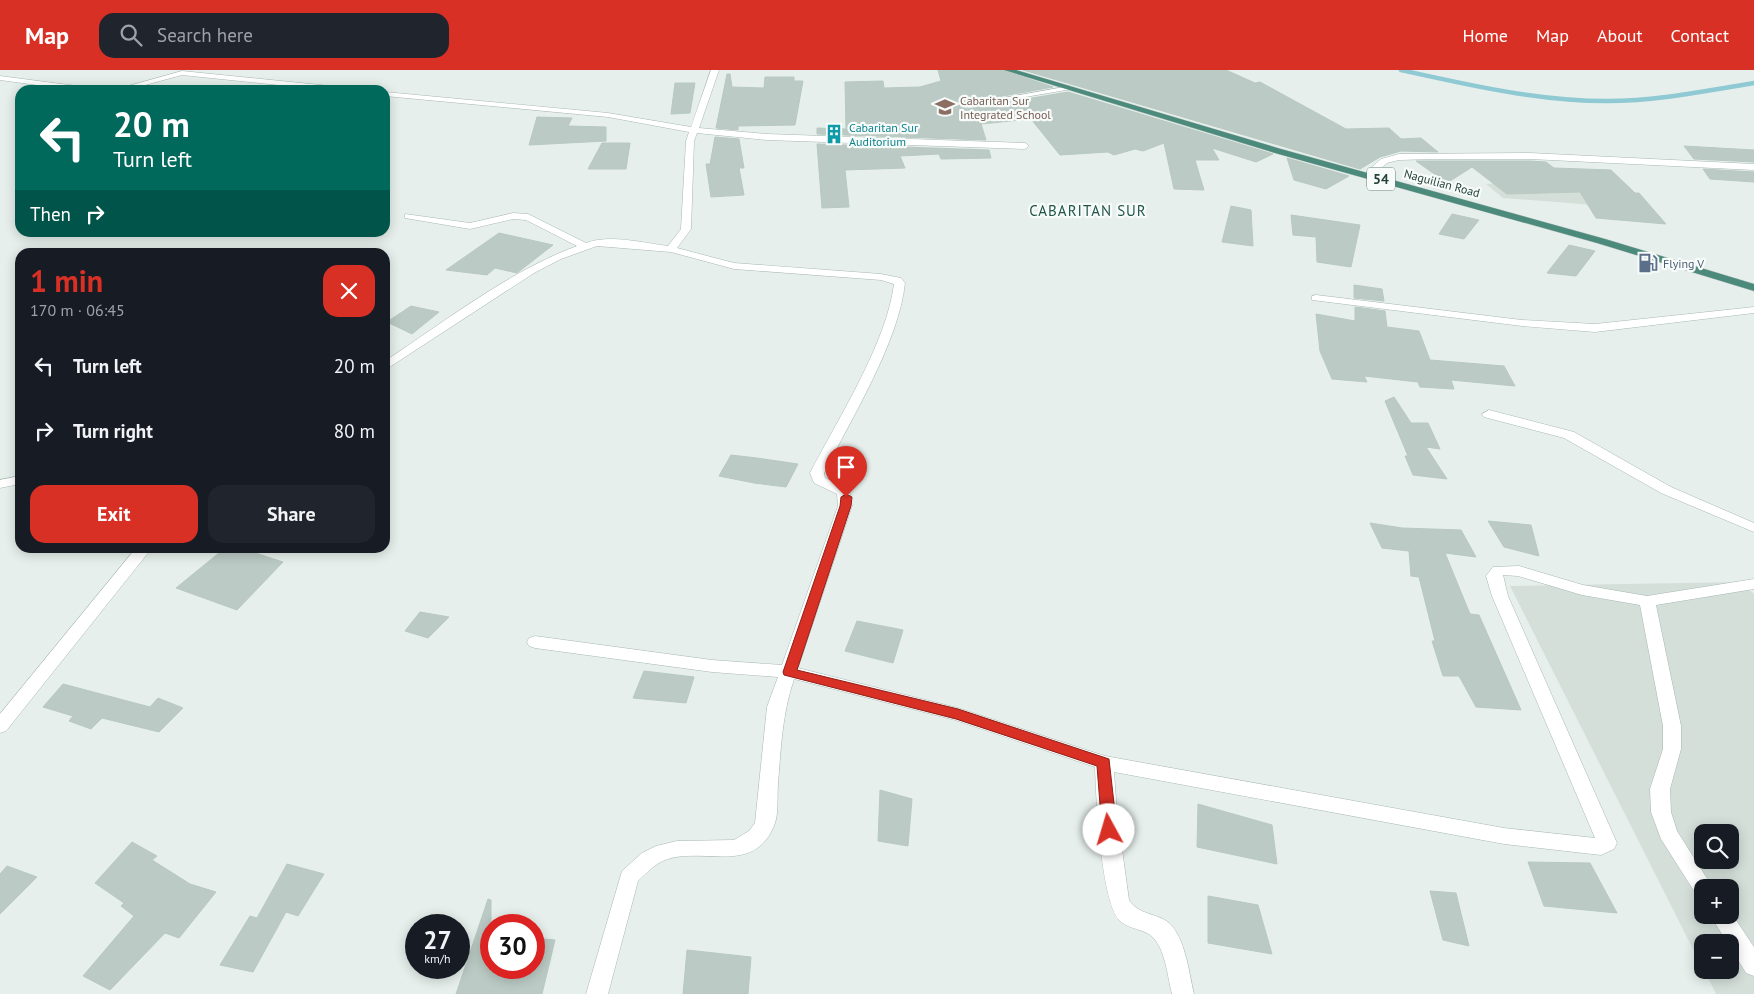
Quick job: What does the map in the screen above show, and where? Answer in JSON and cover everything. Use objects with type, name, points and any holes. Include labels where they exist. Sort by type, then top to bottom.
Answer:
[{"type":"highway","name":"Naguilian Road","points":[[1008,70],[1367,176],[1601,241],[1754,288]]},
{"type":"street","points":[[671,249],[686,229],[689,154],[694,130],[715,70]]},
{"type":"street","points":[[133,85],[168,73],[190,73],[303,85]]},
{"type":"street","points":[[0,78],[54,85]]},
{"type":"street","points":[[390,94],[608,115],[694,130],[767,137],[1025,146]]},
{"type":"street","points":[[1367,176],[1384,161],[1399,157],[1433,156],[1530,156],[1754,166]]},
{"type":"street","points":[[408,216],[467,226],[483,224],[508,215],[519,215],[528,217],[584,246]]},
{"type":"street","points":[[390,363],[530,271],[584,246],[609,242],[671,249],[734,266],[881,277],[897,280],[900,283],[896,307],[872,365],[816,473],[819,480],[844,492],[845,506],[776,708],[765,824],[757,838],[739,848],[678,849],[663,852],[640,866],[629,876],[597,994]]},
{"type":"street","points":[[1316,298],[1505,322],[1595,328],[1754,310]]},
{"type":"street","points":[[1489,414],[1569,435],[1666,490],[1754,528]]},
{"type":"street","points":[[0,484],[15,481]]},
{"type":"street","points":[[0,726],[140,553]]},
{"type":"street","points":[[535,642],[712,666],[789,672],[958,714],[1104,762],[1504,836],[1601,847],[1607,843],[1500,596],[1494,576],[1499,570],[1519,571],[1582,590],[1647,600],[1754,584]]},
{"type":"street","points":[[1647,600],[1672,726],[1672,749],[1660,789],[1661,812],[1668,833],[1697,879]]},
{"type":"street","points":[[1104,762],[1107,813],[1119,901],[1127,915],[1156,927],[1164,933],[1171,948],[1183,994]]},
{"type":"street","points":[[1727,924],[1754,966]]},
{"type":"lane","points":[[967,105],[1070,88]]},
{"type":"shaded area","points":[[1572,179],[1607,206],[1503,198],[1486,184]]},
{"type":"shaded area","points":[[1741,582],[1754,594],[1754,994],[1716,994],[1708,979],[1739,979],[1739,934],[1694,934],[1694,951],[1510,586]]},
{"type":"building","points":[[938,70],[1002,70],[1053,87],[964,103],[962,105],[966,109],[1068,92],[1273,154],[1256,162],[1212,148],[1219,160],[1195,160],[1204,190],[1174,189],[1164,143],[1143,151],[1135,149],[1114,155],[1108,152],[1060,155],[1031,119],[981,124],[986,140],[817,134],[817,128],[846,129],[845,82],[883,81],[884,88],[920,87],[941,81]]},
{"type":"building","points":[[1023,70],[1226,70],[1255,83],[1260,82],[1346,129],[1389,128],[1401,139],[1421,138],[1438,152],[1401,151],[1380,157],[1360,169]]},
{"type":"building","points":[[727,74],[730,74],[732,87],[764,88],[765,77],[794,77],[794,81],[803,81],[795,125],[738,126],[738,130],[716,128]]},
{"type":"building","points":[[675,83],[695,83],[690,113],[671,114]]},
{"type":"building","points":[[537,117],[572,118],[568,126],[606,127],[606,141],[529,145]]},
{"type":"building","points":[[715,137],[739,139],[744,168],[739,168],[744,195],[711,197],[706,164],[710,164]]},
{"type":"building","points":[[602,143],[630,143],[626,169],[588,169]]},
{"type":"building","points":[[817,144],[989,150],[991,158],[941,159],[939,154],[900,156],[905,168],[845,170],[849,207],[822,208]]},
{"type":"building","points":[[1684,146],[1754,150],[1754,162],[1694,159]]},
{"type":"building","points":[[1287,158],[1349,176],[1326,189],[1294,180]]},
{"type":"building","points":[[1416,161],[1530,161],[1546,162],[1554,168],[1611,170],[1635,193],[1639,193],[1666,224],[1596,218],[1580,192],[1507,194],[1472,167],[1447,183]]},
{"type":"building","points":[[1703,169],[1754,172],[1754,182],[1710,179]]},
{"type":"building","points":[[1231,206],[1251,210],[1253,246],[1222,242]]},
{"type":"building","points":[[1452,214],[1479,220],[1464,239],[1439,234]]},
{"type":"building","points":[[1291,215],[1360,225],[1351,267],[1317,262],[1316,237],[1293,235]]},
{"type":"building","points":[[499,233],[553,245],[517,273],[495,268],[487,275],[446,270]]},
{"type":"building","points":[[1569,245],[1595,251],[1576,276],[1547,273]]},
{"type":"building","points":[[1354,285],[1382,289],[1384,301],[1354,298]]},
{"type":"building","points":[[411,306],[439,312],[412,334],[390,323],[390,320]]},
{"type":"building","points":[[1355,307],[1385,311],[1387,327],[1419,331],[1430,360],[1504,366],[1515,386],[1451,380],[1454,389],[1420,387],[1418,382],[1364,376],[1367,382],[1332,379],[1320,351],[1316,314],[1355,321]]},
{"type":"building","points":[[1394,397],[1411,423],[1428,423],[1440,449],[1426,447],[1447,479],[1413,475],[1405,456],[1408,456],[1385,401]]},
{"type":"building","points":[[731,455],[798,464],[786,487],[754,483],[719,476]]},
{"type":"building","points":[[1488,521],[1531,525],[1539,556],[1504,547]]},
{"type":"building","points":[[1370,523],[1402,528],[1461,530],[1476,557],[1445,553],[1470,614],[1479,615],[1521,710],[1476,707],[1459,676],[1443,676],[1432,641],[1435,641],[1419,577],[1411,576],[1409,551],[1382,548]]},
{"type":"building","points":[[219,553],[255,553],[283,562],[237,610],[176,588]]},
{"type":"building","points":[[420,612],[449,617],[428,638],[405,631]]},
{"type":"building","points":[[857,621],[903,630],[893,663],[845,651]]},
{"type":"building","points":[[644,671],[694,677],[686,703],[633,698]]},
{"type":"building","points":[[63,684],[150,707],[158,698],[183,708],[159,732],[102,718],[91,729],[69,721],[73,716],[43,707]]},
{"type":"building","points":[[880,790],[912,799],[908,846],[878,841]]},
{"type":"building","points":[[1198,804],[1272,825],[1277,864],[1197,847]]},
{"type":"building","points":[[132,842],[157,856],[152,860],[190,884],[216,892],[179,938],[165,933],[110,990],[83,976],[134,916],[121,906],[124,903],[95,883]]},
{"type":"building","points":[[1528,862],[1590,863],[1617,913],[1544,906]]},
{"type":"building","points":[[287,864],[324,874],[298,916],[286,912],[253,972],[220,965],[250,916],[257,918]]},
{"type":"building","points":[[7,866],[37,877],[0,914],[0,874]]},
{"type":"building","points":[[1430,891],[1456,893],[1469,946],[1443,940]]},
{"type":"building","points":[[1208,896],[1258,905],[1272,954],[1208,943]]},
{"type":"building","points":[[488,899],[491,900],[491,914],[483,914]]},
{"type":"building","points":[[480,923],[480,979],[545,979],[545,939],[555,940],[542,994],[456,994],[461,979],[470,979],[470,952]]},
{"type":"building","points":[[687,950],[751,957],[748,994],[683,994]]},
{"type":"waterway","points":[[1401,70],[1529,95],[1607,101],[1681,95],[1754,83]]},
{"type":"place","name":"Cabaritan Sur Integrated School","points":[[945,107]]},
{"type":"place","name":"Cabaritan Sur Auditorium","points":[[834,134]]},
{"type":"place","name":"Flying V","points":[[1648,263]]},
{"type":"district","name":"CABARITAN SUR","points":[[1088,210]]},
{"type":"route","points":[[846,497],[845,506],[789,672],[958,714],[1104,762],[1109,830]]}]
